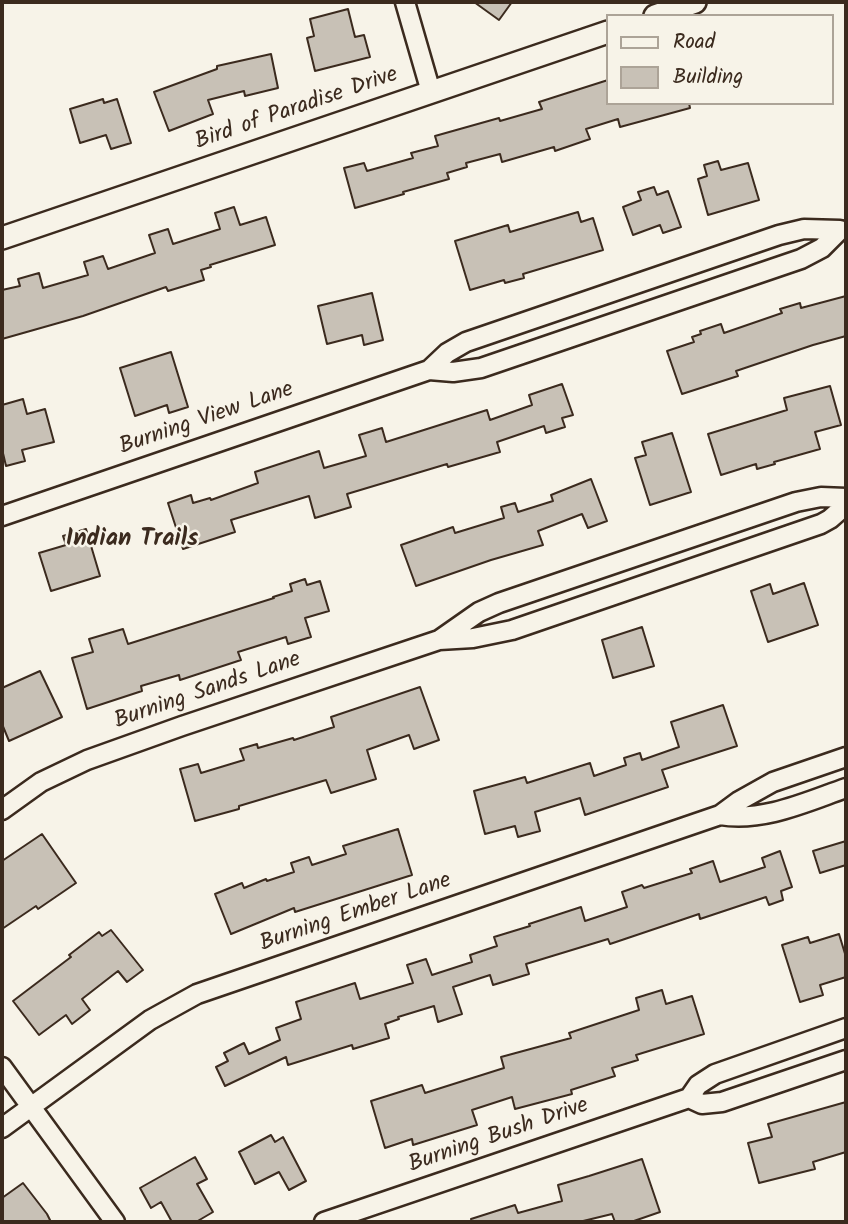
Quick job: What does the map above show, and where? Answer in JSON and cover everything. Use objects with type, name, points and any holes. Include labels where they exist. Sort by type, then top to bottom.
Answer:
[{"type":"street","points":[[405,2],[431,92]]},
{"type":"street","points":[[661,14],[695,2]]},
{"type":"street","name":"Bird of Paradise Drive","points":[[2,238],[606,33]]},
{"type":"street","name":"Burning View Lane","points":[[429,370],[447,353],[466,342],[779,235],[804,229],[843,229]]},
{"type":"street","name":"Burning View Lane","points":[[2,516],[429,370],[453,372],[481,368],[811,255],[843,229]]},
{"type":"street","name":"Burning Sands Lane","points":[[439,640],[479,612],[499,603],[796,502],[821,496],[846,498]]},
{"type":"street","name":"Burning Sands Lane","points":[[2,810],[41,782],[87,760],[172,729],[439,640],[473,638],[512,630],[821,524],[846,505]]},
{"type":"street","name":"Burning Ember Lane","points":[[2,1128],[150,1020],[197,994],[720,815],[773,782],[846,757]]},
{"type":"street","name":"Burning Ember Lane","points":[[720,815],[746,817],[776,811],[846,788]]},
{"type":"street","name":"Burning Bush Drive","points":[[324,1222],[689,1098],[698,1085],[715,1074],[846,1028]]},
{"type":"street","name":"Burning Bush Drive","points":[[689,1098],[702,1104],[722,1102],[846,1060]]},
{"type":"street","points":[[2,1067],[115,1222]]},
{"type":"building","points":[[474,2],[512,2],[499,20]]},
{"type":"building","points":[[348,9],[355,37],[364,35],[370,57],[315,71],[307,38],[314,36],[310,19]]},
{"type":"building","points":[[271,54],[278,88],[245,96],[244,91],[208,100],[213,114],[169,131],[154,92],[217,69],[217,66]]},
{"type":"building","points":[[606,81],[606,105],[689,105],[690,108],[620,127],[618,119],[586,129],[590,139],[555,151],[554,147],[502,162],[500,154],[466,163],[467,167],[447,173],[449,179],[355,208],[344,168],[364,163],[367,171],[413,158],[411,153],[438,146],[435,136],[542,109],[539,102]]},
{"type":"building","points":[[103,99],[104,103],[117,99],[131,143],[111,149],[106,135],[80,143],[70,109]]},
{"type":"building","points":[[718,161],[721,170],[748,163],[759,200],[708,215],[698,179],[707,176],[704,165]]},
{"type":"building","points":[[654,187],[657,195],[668,191],[681,227],[663,233],[660,225],[633,235],[623,207],[641,200],[638,192]]},
{"type":"building","points":[[234,207],[240,225],[266,217],[275,245],[210,265],[211,267],[201,270],[204,280],[168,291],[166,287],[83,316],[2,339],[2,290],[20,286],[18,279],[39,273],[43,288],[88,275],[84,262],[103,256],[108,269],[155,253],[149,235],[168,229],[173,244],[220,229],[215,213]]},
{"type":"building","points":[[578,212],[581,222],[593,218],[603,250],[523,274],[524,278],[505,283],[504,280],[470,290],[455,241],[508,225],[510,232]]},
{"type":"building","points":[[372,293],[383,340],[364,345],[362,335],[327,344],[318,306]]},
{"type":"building","points":[[846,296],[846,336],[736,371],[738,376],[682,394],[667,351],[694,342],[692,337],[701,334],[700,331],[721,324],[724,333],[782,313],[780,309],[800,303],[801,308]]},
{"type":"building","points":[[171,352],[188,407],[169,413],[167,405],[135,416],[120,368]]},
{"type":"building","points":[[562,384],[573,415],[562,418],[565,427],[546,433],[544,426],[497,442],[500,452],[448,467],[447,464],[347,494],[351,507],[315,518],[309,496],[231,520],[235,532],[183,549],[168,503],[191,495],[193,503],[210,498],[211,500],[258,483],[255,472],[319,451],[324,468],[366,456],[359,435],[382,428],[386,442],[487,410],[490,420],[532,405],[529,395]]},
{"type":"building","points":[[830,386],[841,425],[815,432],[820,449],[757,469],[756,464],[721,475],[708,434],[787,410],[784,398]]},
{"type":"building","points":[[23,399],[27,414],[45,409],[54,442],[22,450],[25,461],[6,466],[2,449],[2,405]]},
{"type":"building","points":[[672,433],[691,492],[650,505],[635,458],[646,455],[642,442]]},
{"type":"building","points":[[591,479],[607,521],[588,528],[582,514],[538,531],[543,545],[416,586],[401,545],[453,527],[455,533],[504,518],[501,507],[515,503],[518,512],[553,501],[551,495]]},
{"type":"building","points":[[86,529],[100,576],[51,591],[39,553],[66,545],[63,536]]},
{"type":"building","points":[[305,579],[307,585],[320,581],[329,611],[305,618],[311,637],[288,644],[286,637],[238,652],[241,660],[180,680],[179,675],[141,686],[142,691],[87,709],[72,658],[93,652],[89,639],[123,629],[128,644],[274,598],[292,591],[290,584]]},
{"type":"building","points":[[804,583],[818,625],[768,642],[751,591],[770,584],[773,594]]},
{"type":"building","points":[[642,627],[654,666],[613,678],[602,640]]},
{"type":"building","points":[[40,671],[62,717],[9,741],[2,724],[2,688]]},
{"type":"building","points":[[420,687],[439,740],[414,749],[409,735],[367,750],[376,779],[331,793],[326,780],[195,821],[180,769],[198,764],[201,773],[244,760],[240,749],[257,744],[258,748],[293,738],[294,740],[334,727],[331,717]]},
{"type":"building","points":[[723,705],[737,746],[662,770],[668,787],[585,815],[580,798],[535,812],[540,831],[518,837],[515,826],[485,834],[474,791],[525,777],[527,783],[590,763],[594,776],[626,765],[624,758],[640,753],[642,760],[679,747],[671,722]]},
{"type":"building","points":[[398,829],[412,875],[295,912],[294,908],[231,934],[215,894],[242,883],[244,888],[294,872],[291,863],[309,857],[312,865],[346,854],[343,846]]},
{"type":"building","points":[[42,834],[76,883],[2,929],[2,861]]},
{"type":"building","points":[[846,841],[846,865],[820,873],[813,851]]},
{"type":"building","points":[[780,851],[792,887],[781,891],[783,900],[769,905],[766,897],[700,919],[699,914],[610,944],[608,939],[526,964],[529,974],[493,985],[490,975],[453,987],[462,1014],[438,1022],[434,1006],[398,1017],[399,1019],[385,1024],[389,1038],[353,1049],[352,1045],[288,1065],[286,1057],[225,1086],[216,1067],[228,1061],[224,1053],[244,1043],[249,1054],[280,1040],[276,1028],[301,1019],[296,1002],[355,983],[360,999],[413,983],[407,965],[426,959],[432,975],[472,962],[470,955],[497,946],[494,937],[530,926],[529,924],[581,907],[585,921],[627,907],[622,892],[692,873],[690,869],[713,861],[720,882],[765,867],[762,858]]},
{"type":"building","points":[[111,930],[143,970],[127,982],[118,971],[82,999],[90,1010],[72,1024],[66,1015],[39,1035],[13,1001],[99,932],[102,936]]},
{"type":"building","points":[[839,934],[846,957],[846,977],[820,985],[823,995],[800,1002],[782,945],[808,937],[810,943]]},
{"type":"building","points":[[662,990],[666,1004],[692,996],[704,1034],[636,1055],[638,1060],[612,1068],[615,1076],[571,1090],[572,1094],[515,1109],[512,1097],[472,1110],[477,1125],[413,1145],[412,1139],[385,1148],[371,1101],[422,1085],[425,1093],[504,1068],[501,1057],[571,1038],[569,1033],[639,1010],[636,998]]},
{"type":"building","points":[[846,1102],[846,1152],[813,1162],[815,1169],[759,1183],[748,1143],[772,1137],[768,1124]]},
{"type":"building","points":[[271,1135],[275,1142],[283,1137],[306,1181],[289,1190],[279,1172],[255,1184],[239,1152]]},
{"type":"building","points":[[195,1157],[207,1179],[197,1184],[213,1212],[196,1222],[172,1222],[161,1202],[151,1208],[140,1188]]},
{"type":"building","points":[[642,1159],[660,1212],[631,1222],[615,1222],[612,1214],[579,1222],[472,1222],[471,1219],[515,1205],[518,1213],[562,1201],[558,1185]]},
{"type":"building","points":[[23,1183],[51,1222],[2,1222],[2,1198]]},
{"type":"district","name":"Indian Trails","points":[[132,541]]}]
